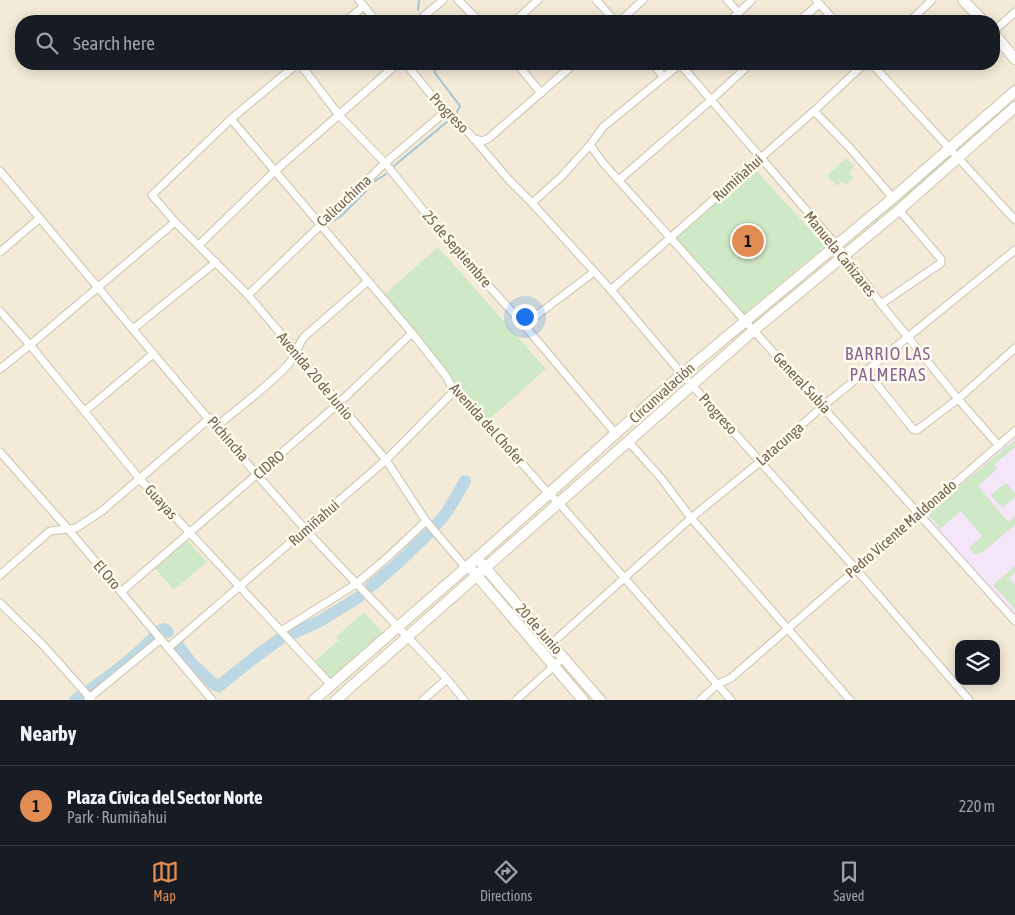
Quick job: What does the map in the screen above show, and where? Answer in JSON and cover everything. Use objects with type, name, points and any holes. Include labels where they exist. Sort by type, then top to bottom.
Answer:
[{"type":"main road","points":[[963,0],[977,15]]},
{"type":"main road","points":[[1000,39],[1015,58]]},
{"type":"main road","name":"Circunvalación","points":[[314,700],[467,567],[682,374],[893,198],[1015,91]]},
{"type":"main road","name":"Circunvalación","points":[[337,700],[484,567],[753,331],[899,210],[1015,107]]},
{"type":"main road","name":"20 de Junio","points":[[477,558],[600,700]]},
{"type":"main road","name":"20 de Junio","points":[[467,567],[476,575],[583,700]]},
{"type":"street","points":[[425,15],[443,0]]},
{"type":"street","points":[[458,0],[473,15]]},
{"type":"street","points":[[522,15],[538,0]]},
{"type":"street","points":[[596,0],[610,15]]},
{"type":"street","points":[[627,15],[643,0]]},
{"type":"street","points":[[727,0],[739,13]]},
{"type":"street","points":[[737,15],[752,0]]},
{"type":"street","points":[[916,15],[932,0]]},
{"type":"street","points":[[804,15],[817,2],[829,15]]},
{"type":"street","points":[[351,15],[362,3],[371,15]]},
{"type":"street","points":[[1000,26],[1015,12]]},
{"type":"street","points":[[231,119],[291,70]]},
{"type":"street","name":"25 de Septiembre","points":[[303,70],[339,114],[385,163],[449,242],[616,434]]},
{"type":"street","points":[[199,245],[275,171],[390,70]]},
{"type":"street","name":"Progreso","points":[[411,70],[445,112],[464,128],[509,180],[611,290],[682,374],[855,568],[967,699]]},
{"type":"street","points":[[522,70],[542,94]]},
{"type":"street","points":[[474,140],[482,141],[489,138],[568,70]]},
{"type":"street","points":[[658,70],[664,77]]},
{"type":"street","points":[[532,203],[561,177],[590,145],[603,127],[673,70]]},
{"type":"street","name":"Manuela Cañizares","points":[[685,70],[844,254],[908,338],[999,446]]},
{"type":"street","points":[[618,180],[744,70]]},
{"type":"street","name":"Rumiñahui","points":[[611,290],[814,111],[858,70]]},
{"type":"street","points":[[878,70],[1015,220]]},
{"type":"street","points":[[814,111],[850,148],[893,198]]},
{"type":"street","name":"Calicuchima","points":[[248,295],[385,163],[445,112]]},
{"type":"street","name":"Avenida del Chofer","points":[[231,119],[412,333],[446,376],[454,391],[490,427],[548,493],[559,502],[732,700]]},
{"type":"street","name":"Avenida 20 de Junio","points":[[231,119],[152,195],[175,222],[248,295],[386,460],[426,521],[467,567]]},
{"type":"street","points":[[488,156],[489,138]]},
{"type":"street","name":"General Subía","points":[[590,145],[618,180],[1015,621]]},
{"type":"street","name":"Pichincha","points":[[0,171],[153,354],[258,475],[356,584],[447,679],[464,700]]},
{"type":"street","points":[[881,304],[941,263],[941,258],[899,210]]},
{"type":"street","points":[[0,252],[40,218]]},
{"type":"street","points":[[0,368],[30,345],[175,222]]},
{"type":"street","name":"Latacunga","points":[[551,644],[691,518],[761,461],[823,406],[1015,250]]},
{"type":"street","points":[[133,329],[216,262]]},
{"type":"street","points":[[524,326],[594,272]]},
{"type":"street","points":[[216,426],[286,367],[297,353],[299,344],[304,337],[368,281]]},
{"type":"street","name":"Guayas","points":[[0,311],[139,478],[238,587],[331,685]]},
{"type":"street","name":"CIDRO","points":[[121,592],[338,404],[412,333]]},
{"type":"street","points":[[866,372],[913,429],[918,430],[958,399],[1015,348]]},
{"type":"street","points":[[85,411],[153,354]]},
{"type":"street","name":"Rumiñahui","points":[[168,648],[386,460],[454,391]]},
{"type":"street","points":[[0,575],[50,531],[76,528],[102,511],[210,418]]},
{"type":"street","name":"Pedro Vicente Maldonado","points":[[700,700],[718,684],[731,678],[918,513],[1015,431]]},
{"type":"street","points":[[628,441],[661,478],[691,518],[850,700]]},
{"type":"street","name":"El Oro","points":[[0,452],[68,529],[212,700]]},
{"type":"street","points":[[281,631],[356,584],[426,521]]},
{"type":"street","points":[[0,603],[43,645],[90,699],[161,640]]},
{"type":"street","points":[[516,700],[563,658]]},
{"type":"street","points":[[423,700],[447,679]]},
{"type":"shaded area","points":[[0,0],[1015,0],[1015,700],[0,700]]},
{"type":"shaded area","points":[[1015,438],[1015,618],[923,518]]},
{"type":"green space","points":[[947,153],[953,158],[847,244],[843,239]]},
{"type":"green space","points":[[846,158],[854,167],[849,173],[854,178],[847,185],[842,182],[837,186],[827,176]]},
{"type":"green space","points":[[753,167],[825,246],[743,315],[673,239]]},
{"type":"green space","points":[[438,247],[546,369],[485,423],[451,387],[448,374],[385,294]]},
{"type":"green space","points":[[1015,440],[1015,447],[994,465],[997,469],[978,486],[1008,522],[1015,516],[1015,525],[984,551],[975,555],[969,548],[982,536],[961,511],[940,529],[927,513]]},
{"type":"green space","points":[[1006,483],[1015,493],[1015,497],[1002,508],[991,495]]},
{"type":"green space","points":[[186,539],[207,562],[174,590],[153,566]]},
{"type":"green space","points":[[1015,566],[1015,573],[1009,578],[1015,584],[1015,610],[993,585]]},
{"type":"green space","points":[[364,612],[383,633],[330,678],[315,661],[338,641],[341,644],[336,637]]},
{"type":"waterway","points":[[418,10],[419,0]]},
{"type":"waterway","points":[[435,70],[460,106],[455,116]]},
{"type":"waterway","points":[[394,166],[448,121]]},
{"type":"waterway","points":[[375,181],[386,174]]},
{"type":"waterway","points":[[328,224],[341,216],[366,191]]},
{"type":"waterway","points":[[437,524],[447,512],[465,481]]},
{"type":"waterway","points":[[371,586],[429,533]]},
{"type":"waterway","points":[[289,635],[320,621],[359,597]]},
{"type":"waterway","points":[[159,631],[165,629],[168,632]]},
{"type":"waterway","points":[[91,689],[124,665],[153,638]]},
{"type":"waterway","points":[[178,645],[192,664],[215,685],[219,686],[280,639]]},
{"type":"waterway","points":[[75,700],[83,695]]},
{"type":"place","name":"Plaza Cívica del Sector Norte","points":[[748,241]]},
{"type":"district","name":"BARRIO LAS PALMERAS","points":[[888,364]]}]
